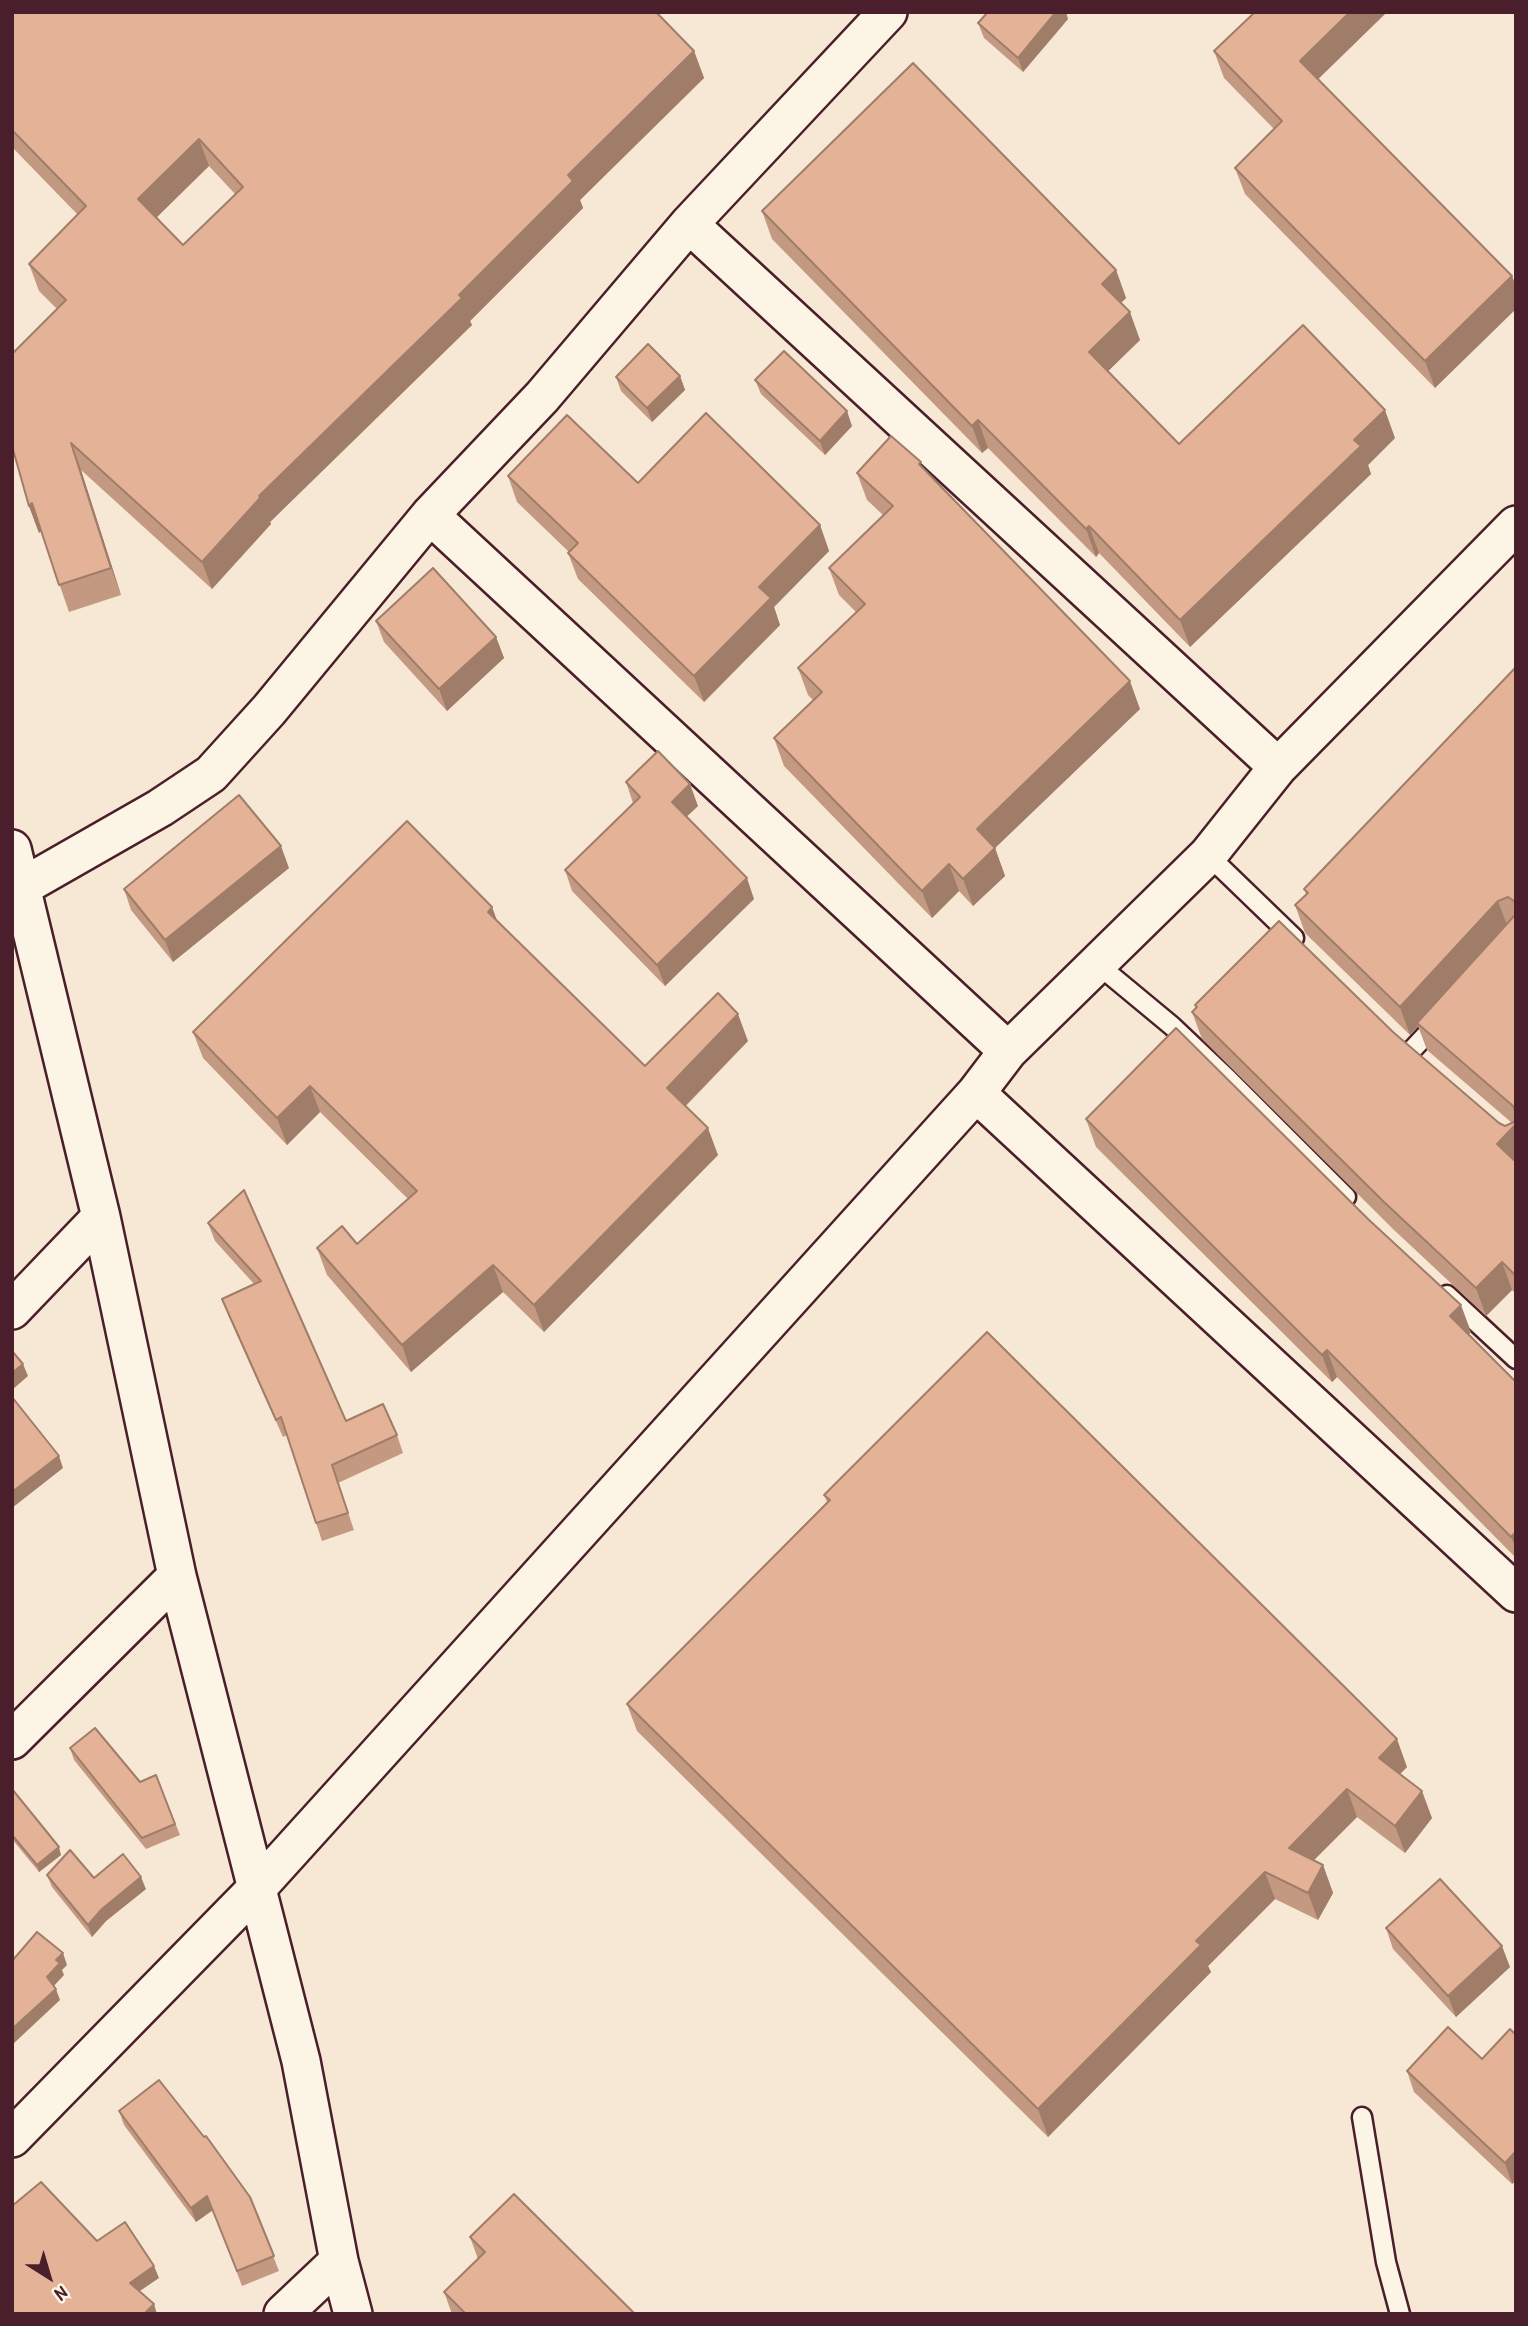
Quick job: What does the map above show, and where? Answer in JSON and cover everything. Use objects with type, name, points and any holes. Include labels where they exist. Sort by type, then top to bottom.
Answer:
[{"type":"street","points":[[16,892],[160,808],[211,774],[269,710],[430,515],[542,397],[689,224],[888,12]]},
{"type":"street","points":[[689,224],[1278,767]]},
{"type":"street","points":[[430,515],[1008,1051]]},
{"type":"street","points":[[12,2138],[258,1886],[976,1093],[1008,1051],[1208,855],[1278,767],[1516,525]]},
{"type":"street","points":[[12,849],[16,892],[101,1217],[177,1576],[301,2061],[339,2261],[353,2314]]},
{"type":"street","points":[[976,1093],[1516,1593]]},
{"type":"street","points":[[12,1310],[101,1217]]},
{"type":"street","points":[[12,1740],[177,1576]]},
{"type":"street","points":[[283,2314],[339,2261]]},
{"type":"lane","points":[[1208,855],[1305,948]]},
{"type":"lane","points":[[1096,963],[1172,1026],[1359,1211]]},
{"type":"lane","points":[[1412,1051],[1446,1013]]},
{"type":"lane","points":[[1436,1285],[1516,1359]]},
{"type":"lane","points":[[1362,2118],[1386,2262],[1400,2314]]},
{"type":"building","points":[[12,12],[656,12],[694,51],[568,175],[573,181],[459,295],[462,298],[259,496],[261,497],[202,562],[71,443],[111,568],[59,585],[32,503],[29,506],[12,446],[12,354],[66,300],[29,264],[86,206],[12,130]],"holes":[[[199,139],[243,187],[183,245],[138,199]]]},
{"type":"building","points":[[988,12],[1056,12],[1018,58],[978,23]]},
{"type":"building","points":[[1255,12],[1350,12],[1300,61],[1512,276],[1425,361],[1235,168],[1282,121],[1214,51]]},
{"type":"building","points":[[913,63],[1116,270],[1102,284],[1130,312],[1089,352],[1179,444],[1303,325],[1385,410],[1354,440],[1361,446],[1180,620],[1089,526],[1086,529],[978,420],[972,426],[762,211]]},
{"type":"building","points":[[648,344],[680,376],[647,408],[616,377]]},
{"type":"building","points":[[784,351],[847,411],[820,441],[755,380]]},
{"type":"building","points":[[706,413],[820,525],[759,587],[771,598],[694,676],[568,553],[578,543],[508,476],[567,415],[638,483]]},
{"type":"building","points":[[891,436],[921,462],[919,464],[1130,681],[977,829],[995,848],[963,879],[949,864],[922,891],[774,738],[822,692],[798,668],[865,604],[829,568],[893,506],[857,473]]},
{"type":"building","points":[[433,568],[496,637],[439,689],[376,621]]},
{"type":"building","points":[[1516,667],[1516,906],[1508,897],[1498,901],[1400,1007],[1295,905],[1308,893],[1304,889]]},
{"type":"building","points":[[658,751],[690,784],[672,802],[747,878],[657,965],[565,870],[640,797],[626,782]]},
{"type":"building","points":[[239,795],[281,846],[165,940],[124,889]]},
{"type":"building","points":[[407,821],[492,907],[488,912],[645,1066],[718,993],[738,1014],[667,1088],[708,1128],[534,1305],[493,1265],[402,1345],[317,1248],[342,1226],[357,1244],[417,1191],[310,1086],[277,1118],[193,1032]]},
{"type":"building","points":[[1516,913],[1516,1112],[1513,1106],[1417,1023]]},
{"type":"building","points":[[1279,921],[1393,1032],[1499,1123],[1505,1126],[1516,1119],[1516,1124],[1497,1144],[1516,1162],[1516,1276],[1502,1262],[1476,1288],[1384,1202],[1192,1012],[1197,1007],[1195,1005]]},
{"type":"building","points":[[1176,1028],[1368,1219],[1461,1305],[1450,1316],[1516,1382],[1516,1532],[1511,1537],[1327,1350],[1322,1355],[1086,1119]]},
{"type":"building","points":[[244,1190],[346,1421],[383,1404],[397,1435],[332,1465],[348,1513],[316,1523],[281,1417],[276,1420],[222,1299],[261,1281],[208,1223]]},
{"type":"building","points":[[987,1332],[1397,1739],[1379,1758],[1422,1791],[1395,1826],[1347,1789],[1289,1848],[1323,1865],[1308,1893],[1265,1872],[1196,1941],[1201,1945],[1038,2109],[627,1704],[830,1500],[824,1495]]},
{"type":"building","points":[[12,1351],[23,1364],[12,1373]]},
{"type":"building","points":[[12,1397],[59,1456],[12,1492]]},
{"type":"building","points":[[95,1728],[140,1782],[156,1775],[175,1824],[142,1838],[70,1748]]},
{"type":"building","points":[[12,1789],[59,1847],[37,1865],[12,1835]]},
{"type":"building","points":[[70,1850],[94,1878],[123,1854],[141,1877],[102,1909],[88,1925],[47,1875]]},
{"type":"building","points":[[1440,1879],[1502,1946],[1448,1996],[1386,1928]]},
{"type":"building","points":[[37,1932],[63,1953],[56,1960],[60,1963],[47,1977],[56,1989],[12,2029],[12,1961]]},
{"type":"building","points":[[1448,2027],[1482,2059],[1510,2029],[1516,2035],[1516,2151],[1505,2163],[1407,2071]]},
{"type":"building","points":[[159,2080],[204,2137],[206,2136],[250,2197],[274,2256],[237,2271],[207,2196],[191,2208],[119,2111]]},
{"type":"building","points":[[41,2182],[97,2241],[125,2222],[154,2266],[130,2283],[154,2304],[144,2314],[12,2314],[12,2206]]},
{"type":"building","points":[[514,2194],[635,2314],[466,2314],[444,2292],[485,2252],[470,2237]]}]
